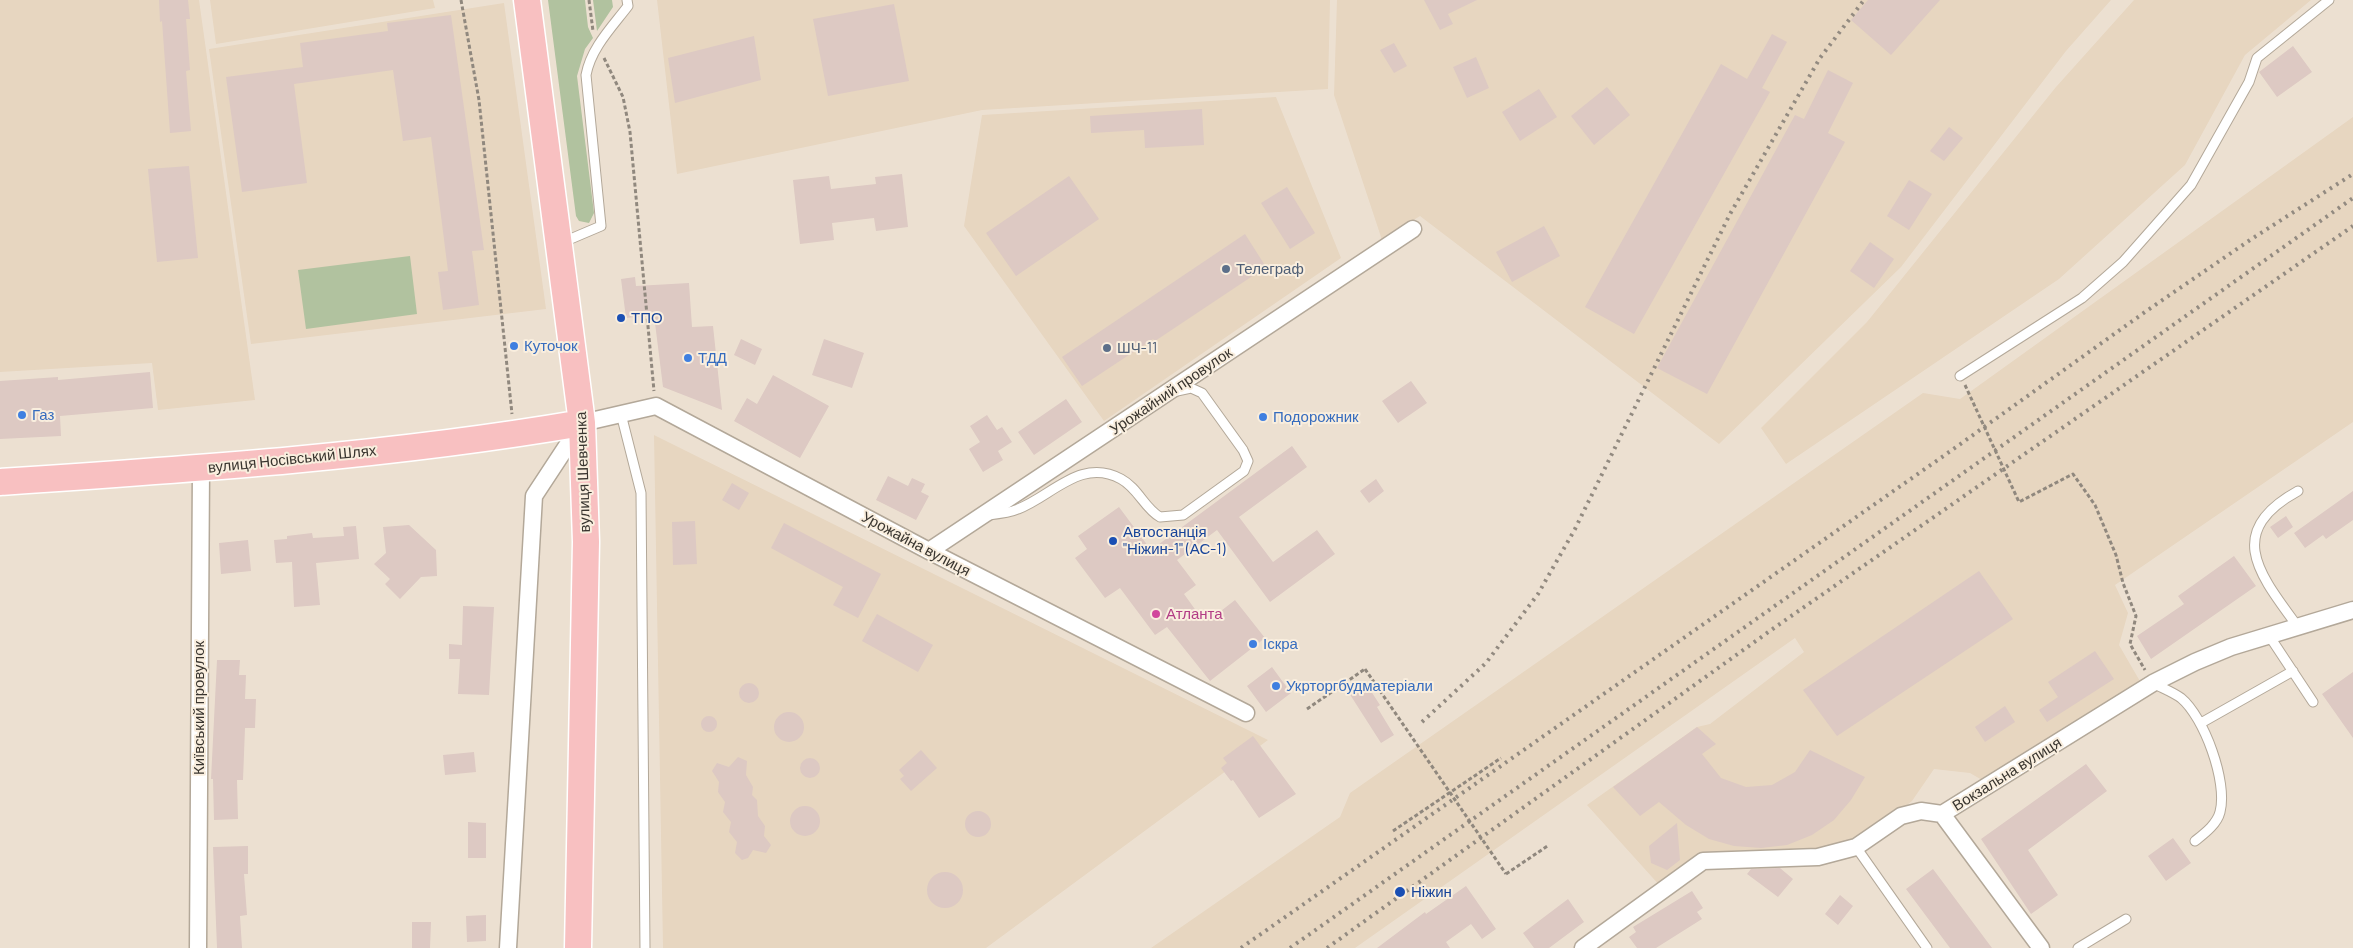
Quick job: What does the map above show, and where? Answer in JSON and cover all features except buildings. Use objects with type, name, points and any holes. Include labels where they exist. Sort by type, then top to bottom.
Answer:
[{"type":"main road","name":"вулиця Шевченка","points":[[527,0],[582,423],[586,542],[578,948]]},
{"type":"main road","name":"вулиця Носівський Шлях","points":[[0,482],[201,468],[514,435],[582,423]]},
{"type":"street","name":"Урожайний провулок","points":[[929,552],[1413,229]]},
{"type":"street","points":[[508,948],[534,496],[582,423],[656,406]]},
{"type":"street","name":"Урожайна вулиця","points":[[656,406],[929,552],[1246,713]]},
{"type":"street","name":"Київський провулок","points":[[198,948],[201,468]]},
{"type":"street","name":"Вокзальна вулиця","points":[[1582,948],[1703,861],[1818,857],[1856,847],[1901,816],[1921,811],[1942,814],[2153,684],[2231,647],[2268,634],[2353,610]]},
{"type":"street","points":[[1942,814],[2040,948]]},
{"type":"lane","points":[[560,243],[601,226],[586,75],[598,45],[628,6],[627,0]]},
{"type":"lane","points":[[1960,376],[2082,298],[2123,262],[2191,185],[2249,82],[2256,58],[2329,0]]},
{"type":"lane","points":[[983,516],[1018,509],[1072,478],[1089,474],[1120,478],[1130,485],[1160,516],[1183,515],[1244,471],[1248,461],[1243,450],[1202,394],[1191,388],[1164,395]]},
{"type":"lane","points":[[621,414],[641,494],[644,948]]},
{"type":"lane","points":[[2298,491],[2268,511],[2254,536],[2253,548],[2265,578],[2298,627]]},
{"type":"lane","points":[[2268,634],[2313,702]]},
{"type":"lane","points":[[2201,723],[2292,671]]},
{"type":"lane","points":[[2153,684],[2180,697],[2201,723],[2212,750],[2218,773],[2220,811],[2214,824],[2195,841]]},
{"type":"lane","points":[[1856,847],[1928,948]]},
{"type":"lane","points":[[2078,948],[2126,918]]},
{"type":"path","points":[[461,0],[479,100],[514,435]]},
{"type":"path","points":[[589,0],[592,28],[623,97],[630,132],[656,406]]},
{"type":"path","points":[[1960,376],[2019,502],[2073,474],[2095,505],[2116,555],[2123,583],[2136,616],[2130,644],[2153,684]]},
{"type":"path","points":[[1307,709],[1365,669],[1506,874],[1549,845]]},
{"type":"path","points":[[1393,831],[1501,758]]},
{"type":"shaded area","points":[[0,0],[199,0],[255,400],[158,410],[152,363],[0,372]]},
{"type":"shaded area","points":[[210,0],[433,0],[435,8],[216,44]]},
{"type":"shaded area","points":[[657,0],[1330,0],[1328,89],[982,110],[677,174]]},
{"type":"shaded area","points":[[1337,0],[2111,0],[2066,51],[1901,267],[1719,444],[1420,216],[1382,240],[1334,95]]},
{"type":"shaded area","points":[[2134,0],[2311,0],[2245,55],[2185,165],[2059,279],[1786,464],[1761,428],[1867,322],[2056,87]]},
{"type":"shaded area","points":[[504,3],[546,309],[251,344],[209,49]]},
{"type":"shaded area","points":[[1276,97],[1341,258],[1104,421],[964,226],[982,115]]},
{"type":"shaded area","points":[[2353,117],[2353,422],[2115,585],[2128,613],[2119,645],[2141,683],[1982,780],[1970,773],[1934,769],[1912,801],[1881,826],[1847,844],[1802,851],[1722,853],[1661,887],[1587,805],[1697,727],[1710,724],[1804,652],[1795,638],[1355,948],[1151,948],[1340,817],[1350,793],[1923,393],[1960,399]]},
{"type":"shaded area","points":[[654,435],[1268,740],[986,948],[663,948]]},
{"type":"green space","points":[[548,0],[585,0],[588,27],[593,38],[585,49],[577,76],[594,213],[589,223],[579,221],[576,216]]},
{"type":"green space","points":[[593,0],[612,0],[613,7],[597,31]]},
{"type":"green space","points":[[410,256],[417,314],[306,329],[298,270]]},
{"type":"railway","points":[[1422,722],[1486,663],[1538,594],[1575,529],[1730,214],[1820,58],[1864,0]]},
{"type":"railway","points":[[1241,948],[1952,450],[2145,312],[2250,240],[2353,174]]},
{"type":"railway","points":[[1290,948],[2353,198]]},
{"type":"railway","points":[[1327,948],[1774,628],[2353,226]]},
{"type":"place","name":"Телеграф","points":[[1226,269]]},
{"type":"place","name":"ТПО","points":[[621,318]]},
{"type":"place","name":"Куточок","points":[[514,346]]},
{"type":"place","name":"ШЧ-11","points":[[1107,348]]},
{"type":"place","name":"ТДД","points":[[688,358]]},
{"type":"place","name":"Газ","points":[[22,415]]},
{"type":"place","name":"Подорожник","points":[[1263,417]]},
{"type":"place","name":"Автостанція \"Ніжин-1\" (АС-1)","points":[[1113,541]]},
{"type":"place","name":"Атланта","points":[[1156,614]]},
{"type":"place","name":"Іскра","points":[[1253,644]]},
{"type":"place","name":"Укрторгбудматеріали","points":[[1276,686]]},
{"type":"place","name":"Ніжин","points":[[1400,892]]}]
